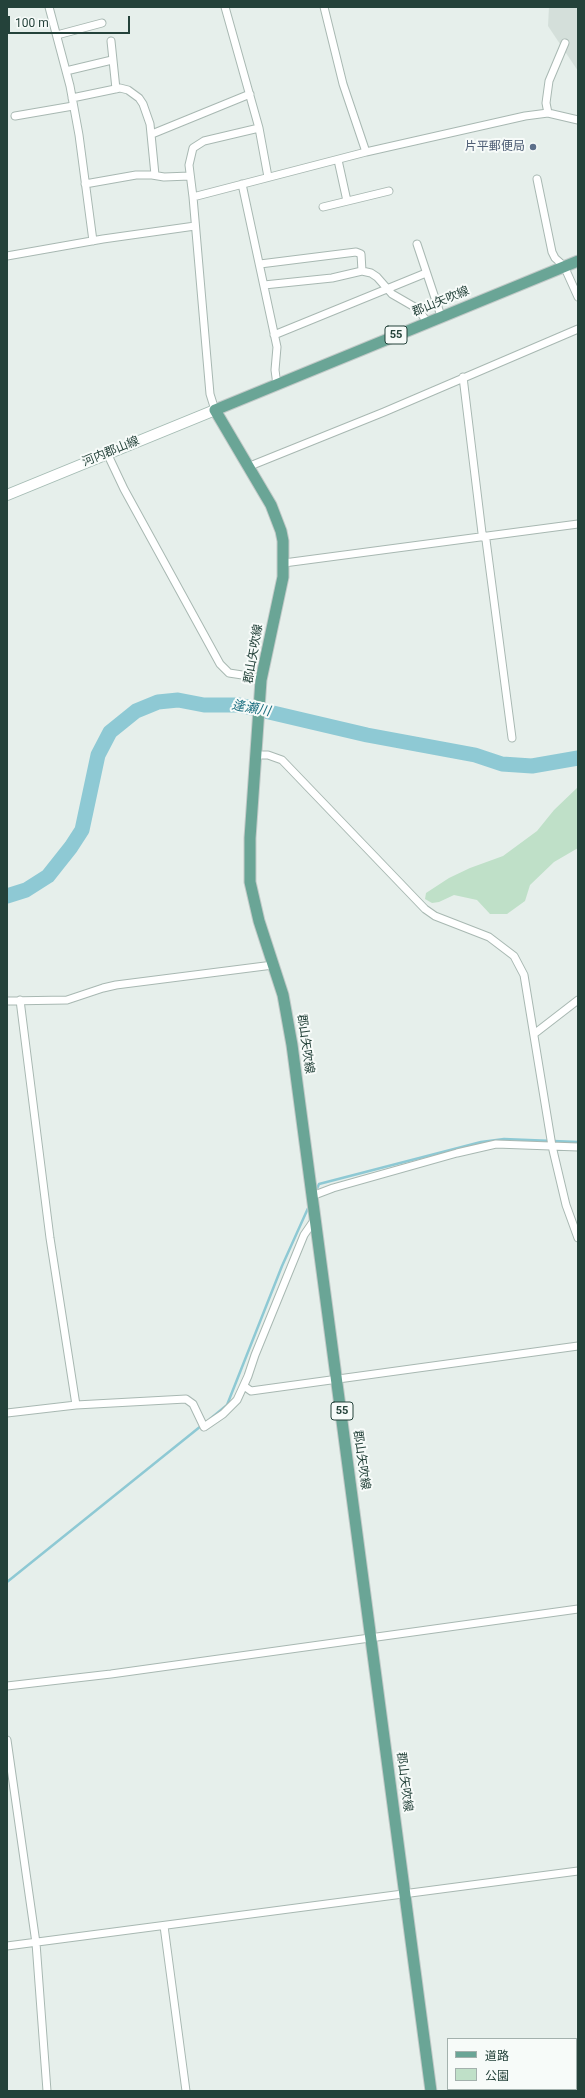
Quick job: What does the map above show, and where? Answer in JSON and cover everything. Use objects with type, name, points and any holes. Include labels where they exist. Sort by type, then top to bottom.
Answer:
[{"type":"main road","name":"郡山矢吹線","points":[[432,2091],[338,1379],[287,1010],[254,904],[250,882],[250,838],[255,755],[262,679],[268,642],[281,592],[284,563],[283,542],[278,520],[250,466],[215,410],[578,261]]},
{"type":"main road","name":"河内郡山線","points":[[7,495],[215,410]]},
{"type":"street","points":[[49,7],[72,98],[92,241]]},
{"type":"street","points":[[225,7],[259,128],[268,177]]},
{"type":"street","points":[[324,7],[343,84],[366,152]]},
{"type":"street","points":[[57,35],[102,23]]},
{"type":"street","points":[[111,41],[116,89]]},
{"type":"street","points":[[548,113],[546,104],[549,81],[566,43]]},
{"type":"street","points":[[66,71],[112,60]]},
{"type":"street","points":[[72,98],[116,89],[128,90],[141,100],[152,134],[155,175]]},
{"type":"street","points":[[152,134],[250,94]]},
{"type":"street","points":[[15,116],[73,106]]},
{"type":"street","points":[[193,197],[366,152],[526,116],[548,113],[578,120]]},
{"type":"street","points":[[215,410],[210,394],[190,176],[191,154],[193,148],[198,144],[259,128]]},
{"type":"street","points":[[338,160],[347,201]]},
{"type":"street","points":[[85,184],[136,175],[155,175],[164,177],[190,176]]},
{"type":"street","points":[[537,179],[552,252],[555,258],[564,266],[578,297]]},
{"type":"street","points":[[242,184],[278,355],[275,370],[277,385]]},
{"type":"street","points":[[323,207],[389,191]]},
{"type":"street","points":[[7,256],[92,241],[195,226]]},
{"type":"street","points":[[417,244],[441,316]]},
{"type":"street","points":[[260,264],[356,252],[361,254],[362,271]]},
{"type":"street","points":[[264,285],[332,278],[362,271],[375,274],[386,289],[392,294],[418,308],[427,322]]},
{"type":"street","points":[[274,335],[426,273]]},
{"type":"street","points":[[250,466],[384,412],[463,377],[578,330]]},
{"type":"street","points":[[463,377],[482,533],[484,537],[512,738]]},
{"type":"street","points":[[108,454],[124,489],[220,664],[229,673],[262,679]]},
{"type":"street","points":[[284,563],[578,524]]},
{"type":"street","points":[[255,755],[268,756],[282,760],[425,909],[440,918],[488,937],[514,956],[524,975],[552,1146],[566,1205],[578,1238]]},
{"type":"street","points":[[7,1001],[67,1000],[116,985],[273,965]]},
{"type":"street","points":[[20,1000],[50,1238],[76,1405]]},
{"type":"street","points":[[534,1034],[578,1000]]},
{"type":"street","points":[[312,1196],[333,1188],[496,1144],[578,1147]]},
{"type":"street","points":[[7,1413],[76,1405],[186,1399],[193,1404],[204,1427],[232,1405],[244,1386],[304,1235],[315,1219]]},
{"type":"street","points":[[244,1386],[251,1390],[578,1346]]},
{"type":"street","points":[[7,1686],[111,1674],[578,1609]]},
{"type":"street","points":[[7,1740],[36,1942],[47,2091]]},
{"type":"street","points":[[7,1946],[578,1871]]},
{"type":"street","points":[[164,1926],[186,2091]]},
{"type":"shaded area","points":[[549,7],[578,7],[578,71],[548,26]]},
{"type":"green space","points":[[578,787],[578,848],[554,862],[530,885],[525,901],[507,914],[490,914],[477,900],[454,895],[439,902],[432,903],[425,899],[426,893],[449,878],[470,868],[503,856],[537,831],[554,810]]},
{"type":"waterway","name":"逢瀬川","points":[[7,896],[26,890],[48,876],[71,847],[82,830],[98,755],[110,732],[136,711],[158,702],[178,700],[204,705],[239,705],[367,735],[475,755],[502,764],[532,766],[578,758]]},
{"type":"waterway","points":[[316,1191],[319,1184],[481,1142],[504,1139],[578,1142]]},
{"type":"waterway","points":[[210,1419],[227,1405],[282,1266],[309,1206]]},
{"type":"waterway","points":[[7,1582],[201,1426]]},
{"type":"place","name":"片平郵便局","points":[[533,147]]}]
